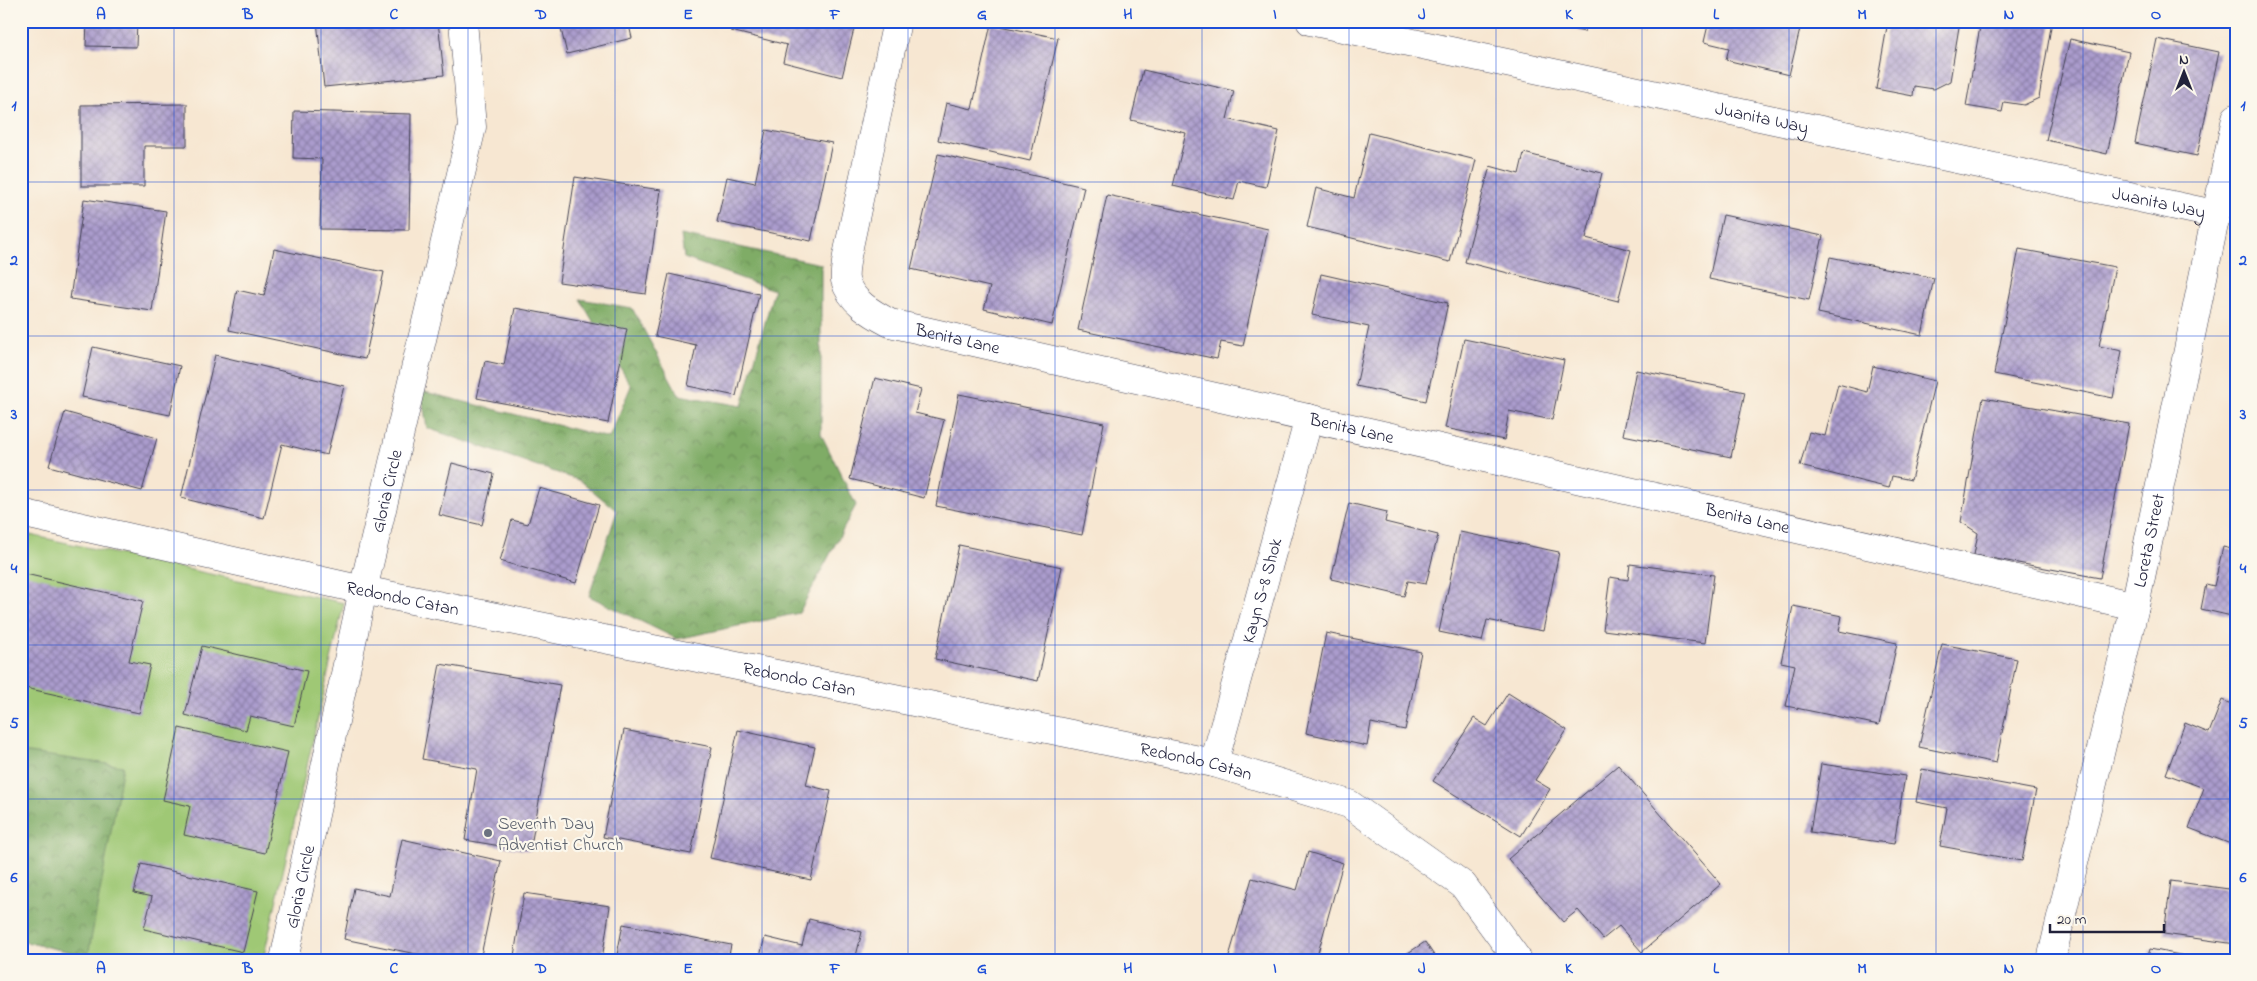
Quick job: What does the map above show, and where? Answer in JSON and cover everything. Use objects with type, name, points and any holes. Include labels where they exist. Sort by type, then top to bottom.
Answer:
[{"type":"street","name":"Gloria Circle","points":[[284,960],[363,590],[472,127],[463,21]]},
{"type":"street","name":"Benita Lane","points":[[897,21],[847,256],[845,280],[856,299],[871,313],[890,323],[2135,606]]},
{"type":"street","name":"Juanita Way","points":[[1310,21],[2214,214]]},
{"type":"street","name":"Loreta Street","points":[[2051,960],[2135,606],[2214,214],[2236,118]]},
{"type":"street","name":"Kayn S-8 Shok","points":[[1214,763],[1309,418]]},
{"type":"street","name":"Redondo Catan","points":[[21,513],[363,590],[1214,763],[1349,804],[1463,885],[1518,960]]},
{"type":"green space","points":[[681,235],[821,264],[821,434],[856,505],[799,613],[677,639],[589,596],[617,511],[581,481],[427,428],[421,391],[609,438],[631,386],[580,299],[632,308],[679,395],[742,406],[774,290],[684,258]]},
{"type":"green space","points":[[21,533],[344,603],[263,960],[107,960],[21,941]]},
{"type":"green space","points":[[21,752],[123,766],[88,956],[21,941]]},
{"type":"building","points":[[87,21],[137,21],[136,47],[86,46]]},
{"type":"building","points":[[317,21],[438,21],[444,75],[324,87]]},
{"type":"building","points":[[559,21],[628,21],[632,38],[567,54]]},
{"type":"building","points":[[733,21],[856,21],[842,77],[783,62],[787,45],[731,31]]},
{"type":"building","points":[[1543,21],[1587,21],[1584,32]]},
{"type":"building","points":[[1709,21],[1802,21],[1789,75],[1726,60],[1729,48],[1704,42]]},
{"type":"building","points":[[1888,21],[1960,21],[1950,81],[1934,89],[1914,86],[1913,96],[1876,89]]},
{"type":"building","points":[[1981,21],[2052,21],[2039,98],[2024,105],[2004,102],[2002,112],[1966,106]]},
{"type":"building","points":[[991,24],[1058,38],[1030,161],[938,140],[946,103],[972,109]]},
{"type":"building","points":[[2070,39],[2129,52],[2107,154],[2046,140]]},
{"type":"building","points":[[2157,39],[2219,52],[2197,156],[2135,143]]},
{"type":"building","points":[[1143,70],[1234,91],[1227,119],[1279,131],[1266,187],[1239,181],[1234,200],[1173,186],[1186,133],[1131,120]]},
{"type":"building","points":[[187,104],[187,146],[144,146],[144,186],[81,186],[81,105]]},
{"type":"building","points":[[294,111],[411,114],[409,230],[320,229],[322,159],[293,158]]},
{"type":"building","points":[[766,130],[832,143],[811,241],[717,222],[727,177],[755,183]]},
{"type":"building","points":[[1369,133],[1476,160],[1450,262],[1307,227],[1316,188],[1354,198]]},
{"type":"building","points":[[1524,153],[1602,173],[1586,238],[1631,250],[1618,301],[1465,262],[1490,166],[1519,174]]},
{"type":"building","points":[[938,154],[1084,187],[1052,325],[984,309],[990,287],[911,269]]},
{"type":"building","points":[[575,177],[661,190],[646,294],[559,282]]},
{"type":"building","points":[[1107,195],[1268,229],[1243,346],[1221,342],[1217,359],[1078,330]]},
{"type":"building","points":[[84,199],[166,211],[152,311],[70,299]]},
{"type":"building","points":[[1723,215],[1823,236],[1809,300],[1709,279]]},
{"type":"building","points":[[274,249],[384,272],[365,359],[229,330],[237,290],[264,296]]},
{"type":"building","points":[[2019,249],[2115,267],[2099,346],[2122,351],[2113,398],[1994,374]]},
{"type":"building","points":[[1830,257],[1934,278],[1922,335],[1818,313]]},
{"type":"building","points":[[669,274],[759,294],[736,396],[688,386],[696,345],[655,336]]},
{"type":"building","points":[[1321,274],[1448,303],[1426,401],[1356,386],[1369,327],[1312,315]]},
{"type":"building","points":[[515,308],[627,329],[608,423],[477,398],[485,361],[504,365]]},
{"type":"building","points":[[1464,339],[1564,360],[1552,420],[1509,411],[1504,440],[1445,428]]},
{"type":"building","points":[[93,347],[180,366],[170,415],[82,397]]},
{"type":"building","points":[[215,355],[344,386],[327,455],[282,444],[264,518],[181,498]]},
{"type":"building","points":[[1873,366],[1935,381],[1911,480],[1892,476],[1889,488],[1800,466],[1809,432],[1825,436],[1838,384],[1867,392]]},
{"type":"building","points":[[1636,370],[1745,392],[1731,457],[1623,435]]},
{"type":"building","points":[[875,378],[921,389],[915,413],[944,420],[924,498],[850,479]]},
{"type":"building","points":[[959,394],[1104,423],[1082,535],[936,506]]},
{"type":"building","points":[[1983,398],[2129,424],[2100,578],[1974,555],[1978,533],[1961,522]]},
{"type":"building","points":[[65,412],[157,438],[142,491],[49,466]]},
{"type":"building","points":[[452,463],[494,474],[482,525],[439,515]]},
{"type":"building","points":[[539,488],[599,505],[576,583],[500,561],[512,520],[528,524]]},
{"type":"building","points":[[1349,503],[1387,512],[1385,522],[1438,535],[1426,584],[1408,581],[1404,596],[1331,579]]},
{"type":"building","points":[[1460,532],[1559,552],[1543,631],[1487,620],[1482,641],[1439,632]]},
{"type":"building","points":[[959,545],[1062,567],[1038,681],[935,659]]},
{"type":"building","points":[[2223,547],[2236,550],[2236,617],[2201,609],[2206,584],[2214,586]]},
{"type":"building","points":[[1630,564],[1714,575],[1705,643],[1603,630],[1610,577],[1628,580]]},
{"type":"building","points":[[21,573],[143,601],[129,661],[150,665],[139,713],[21,687]]},
{"type":"building","points":[[1793,606],[1842,616],[1839,631],[1897,643],[1879,725],[1786,706],[1795,665],[1781,662]]},
{"type":"building","points":[[1326,633],[1421,652],[1405,730],[1371,723],[1367,746],[1306,733]]},
{"type":"building","points":[[1942,644],[2017,659],[1996,763],[1919,747]]},
{"type":"building","points":[[202,646],[307,671],[294,726],[250,716],[246,730],[185,715]]},
{"type":"building","points":[[440,664],[560,685],[530,851],[465,840],[477,769],[422,759]]},
{"type":"building","points":[[1508,693],[1567,730],[1535,780],[1550,789],[1521,836],[1433,781],[1474,718],[1487,726]]},
{"type":"building","points":[[2222,700],[2236,706],[2236,846],[2189,828],[2204,788],[2166,774],[2185,723],[2209,733]]},
{"type":"building","points":[[179,728],[288,752],[265,853],[184,835],[190,806],[163,800]]},
{"type":"building","points":[[624,730],[712,747],[691,854],[603,837]]},
{"type":"building","points":[[738,730],[815,747],[806,785],[831,791],[811,880],[710,858]]},
{"type":"building","points":[[1821,764],[1905,776],[1894,844],[1810,832]]},
{"type":"building","points":[[1618,765],[1721,884],[1642,952],[1619,926],[1603,939],[1578,910],[1563,922],[1508,859]]},
{"type":"building","points":[[1922,769],[2036,790],[2022,861],[1940,846],[1947,808],[1916,802]]},
{"type":"building","points":[[402,839],[501,861],[480,960],[445,960],[344,939],[354,888],[390,896]]},
{"type":"building","points":[[1308,852],[1343,863],[1316,960],[1228,960],[1252,878],[1297,890]]},
{"type":"building","points":[[141,864],[258,891],[243,952],[144,929],[152,897],[134,893]]},
{"type":"building","points":[[2171,881],[2236,890],[2236,944],[2164,934]]},
{"type":"building","points":[[524,893],[610,906],[602,960],[541,960],[514,956]]},
{"type":"building","points":[[809,919],[862,932],[855,960],[759,960],[765,937],[802,946]]},
{"type":"building","points":[[623,924],[731,945],[728,960],[616,960]]},
{"type":"building","points":[[1425,942],[1437,960],[1397,960]]},
{"type":"building","points":[[2150,949],[2200,959],[2200,960],[2147,960]]},
{"type":"place","name":"Seventh Day Adventist Church","points":[[488,833]]}]
